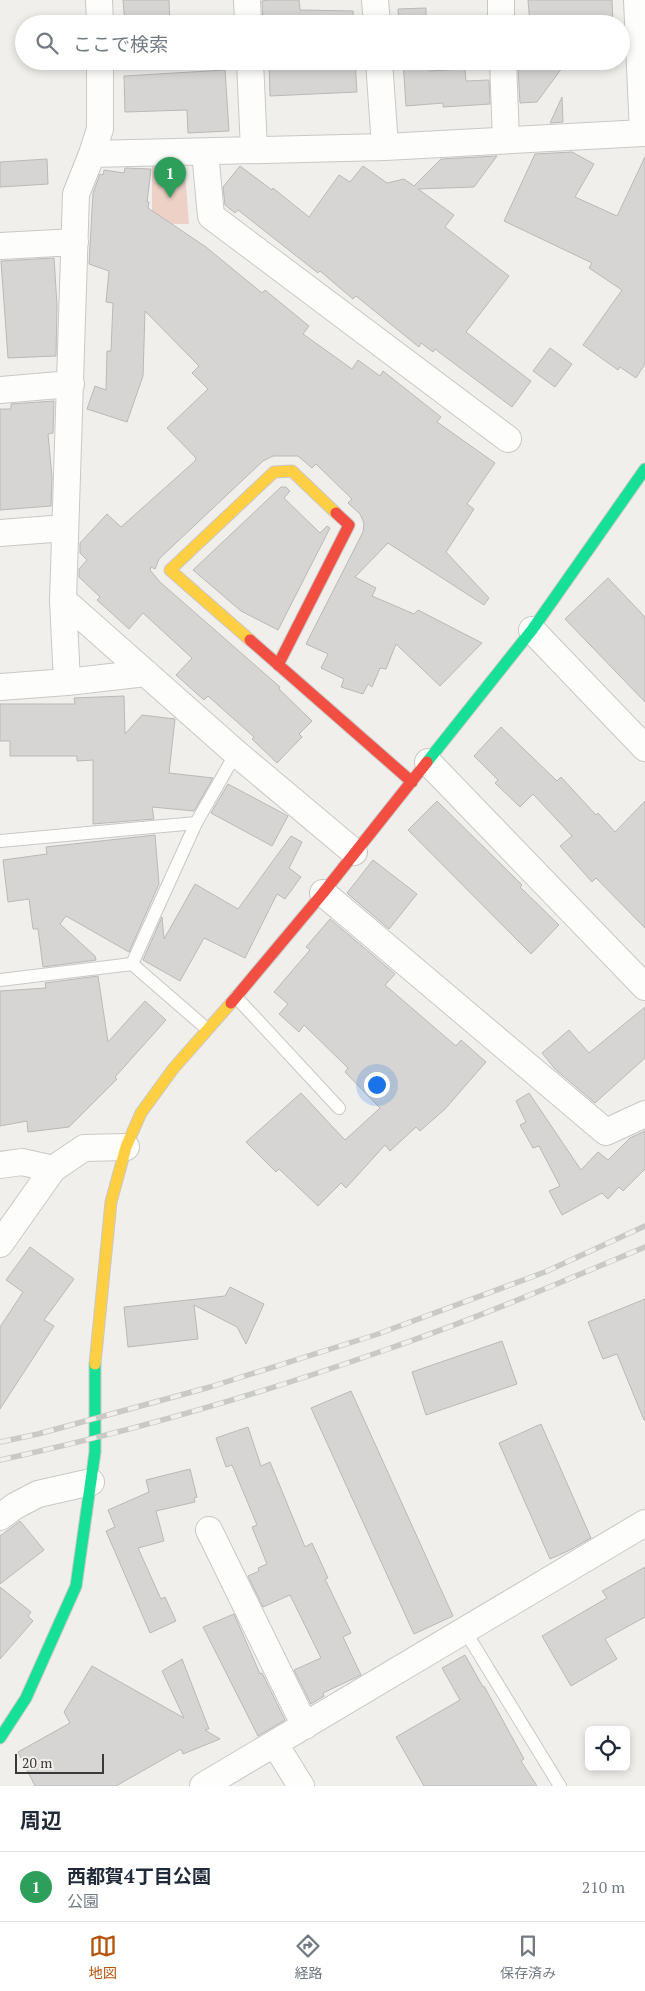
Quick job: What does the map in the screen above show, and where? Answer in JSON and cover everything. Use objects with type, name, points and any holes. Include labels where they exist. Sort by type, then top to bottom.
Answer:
[{"type":"street","points":[[99,0],[100,15]]},
{"type":"street","points":[[246,0],[247,15]]},
{"type":"street","points":[[375,0],[376,15]]},
{"type":"street","points":[[500,0],[501,15]]},
{"type":"street","points":[[92,154],[385,147],[644,133],[637,0]]},
{"type":"street","points":[[67,682],[63,600],[72,384],[76,194],[100,129],[100,70]]},
{"type":"street","points":[[250,70],[254,150]]},
{"type":"street","points":[[381,70],[385,147]]},
{"type":"street","points":[[503,70],[506,140]]},
{"type":"street","points":[[205,152],[211,216],[508,439]]},
{"type":"street","points":[[0,246],[75,242]]},
{"type":"street","points":[[0,390],[72,384]]},
{"type":"street","points":[[278,665],[349,524],[292,471],[274,472],[170,570],[278,665],[420,772],[645,987]]},
{"type":"street","points":[[0,1738],[26,1698],[76,1586],[96,1437],[95,1365],[111,1202],[126,1147],[141,1113],[173,1069],[323,894],[354,852],[420,772],[532,630],[641,483]]},
{"type":"street","points":[[0,533],[65,528]]},
{"type":"street","points":[[63,600],[236,753],[354,852]]},
{"type":"street","points":[[532,630],[645,748]]},
{"type":"street","points":[[0,687],[146,673]]},
{"type":"street","points":[[323,894],[606,1132],[645,1114]]},
{"type":"street","points":[[0,1244],[53,1169],[84,1148],[126,1147]]},
{"type":"street","points":[[0,1166],[22,1162],[53,1169]]},
{"type":"street","points":[[0,1517],[15,1506],[38,1494],[91,1482]]},
{"type":"street","points":[[203,1786],[645,1523]]},
{"type":"street","points":[[209,1530],[305,1726]]},
{"type":"street","points":[[275,1744],[301,1786]]},
{"type":"lane","points":[[132,964],[196,823],[236,753]]},
{"type":"lane","points":[[0,841],[196,823]]},
{"type":"lane","points":[[0,980],[132,964],[208,1029]]},
{"type":"lane","points":[[236,997],[338,1108]]},
{"type":"lane","points":[[464,1631],[560,1786]]},
{"type":"shaded area","points":[[152,163],[178,165],[185,173],[189,224],[152,224]]},
{"type":"building","points":[[123,0],[169,0],[170,15],[124,15]]},
{"type":"building","points":[[299,0],[300,10],[353,11],[353,15],[263,15],[262,1]]},
{"type":"building","points":[[528,0],[612,0],[613,15],[529,15]]},
{"type":"building","points":[[426,8],[426,15],[398,15],[398,9]]},
{"type":"building","points":[[225,70],[229,131],[188,133],[187,110],[125,112],[124,76]]},
{"type":"building","points":[[269,70],[356,70],[357,92],[270,96]]},
{"type":"building","points":[[404,70],[465,70],[466,81],[489,80],[490,104],[443,107],[443,103],[406,106]]},
{"type":"building","points":[[518,70],[561,70],[537,102],[520,103]]},
{"type":"building","points":[[562,97],[563,122],[550,123]]},
{"type":"building","points":[[572,152],[594,164],[575,197],[617,216],[645,157],[645,364],[636,378],[620,367],[618,370],[583,345],[622,290],[589,268],[592,263],[504,221],[535,154]]},
{"type":"building","points":[[497,156],[474,187],[418,189],[454,215],[445,227],[509,276],[466,332],[531,381],[512,407],[435,349],[433,352],[421,343],[419,347],[356,296],[353,299],[320,271],[318,273],[238,210],[235,213],[225,205],[223,187],[240,166],[272,190],[273,188],[309,217],[339,175],[350,182],[363,166],[387,183],[404,179],[414,186],[441,159]]},
{"type":"building","points":[[47,159],[48,184],[0,187],[0,162]]},
{"type":"building","points":[[125,168],[151,169],[148,208],[206,247],[262,293],[265,290],[309,326],[303,334],[352,369],[358,360],[380,376],[383,371],[441,417],[437,422],[495,463],[467,504],[474,509],[446,552],[489,598],[484,605],[388,543],[355,577],[376,588],[372,596],[414,614],[418,610],[482,643],[440,686],[396,644],[386,669],[380,668],[372,687],[368,684],[363,694],[341,687],[344,679],[321,668],[328,654],[306,644],[363,532],[364,523],[360,514],[348,503],[352,499],[316,464],[312,468],[298,456],[273,456],[263,461],[159,559],[155,569],[151,567],[150,570],[160,582],[280,687],[279,689],[312,721],[299,734],[302,737],[277,763],[252,739],[254,737],[208,696],[204,700],[176,675],[192,658],[143,613],[129,629],[97,600],[100,597],[79,577],[79,569],[87,560],[80,553],[80,543],[107,514],[121,527],[195,461],[196,458],[167,428],[208,389],[192,373],[199,366],[145,311],[143,376],[127,422],[87,409],[95,386],[106,390],[107,351],[111,351],[113,303],[106,302],[109,271],[89,264],[93,193],[100,174],[103,175],[104,170],[124,173]]},
{"type":"building","points":[[54,258],[57,305],[56,356],[8,358],[1,261]]},
{"type":"building","points":[[550,348],[572,364],[555,387],[533,371]]},
{"type":"building","points":[[54,401],[53,433],[48,434],[52,477],[51,506],[0,510],[0,409],[11,409],[11,404]]},
{"type":"building","points":[[281,487],[286,487],[290,491],[284,498],[320,533],[327,526],[330,528],[278,630],[241,611],[193,570]]},
{"type":"building","points":[[608,578],[645,617],[645,702],[565,619]]},
{"type":"building","points":[[124,696],[125,734],[142,715],[175,719],[169,773],[213,778],[194,811],[152,807],[154,819],[93,824],[93,760],[77,761],[77,756],[10,756],[10,741],[0,741],[0,704],[75,704],[74,698]]},
{"type":"building","points":[[501,727],[557,781],[561,777],[596,815],[598,813],[615,832],[645,801],[645,928],[596,878],[592,882],[560,846],[572,836],[533,794],[520,807],[495,783],[498,780],[474,756]]},
{"type":"building","points":[[228,784],[288,816],[272,846],[211,813]]},
{"type":"building","points":[[437,801],[522,885],[520,887],[559,925],[531,954],[408,830]]},
{"type":"building","points":[[155,835],[159,884],[129,952],[66,916],[60,924],[95,956],[96,960],[43,967],[38,929],[33,929],[29,899],[8,902],[3,860],[47,854],[46,847]]},
{"type":"building","points":[[291,836],[302,842],[289,868],[301,877],[285,899],[277,894],[245,958],[204,938],[180,981],[143,960],[162,917],[164,939],[195,884],[238,909]]},
{"type":"building","points":[[373,860],[417,894],[389,929],[347,893]]},
{"type":"building","points":[[330,919],[395,974],[385,985],[456,1046],[461,1040],[486,1062],[445,1109],[420,1131],[416,1127],[390,1151],[385,1145],[346,1188],[341,1183],[318,1206],[279,1169],[276,1172],[246,1142],[301,1093],[345,1140],[380,1108],[345,1072],[348,1068],[304,1025],[299,1032],[279,1014],[288,1004],[274,992],[310,950],[306,947]]},
{"type":"building","points":[[98,976],[108,1042],[145,1001],[166,1020],[115,1077],[117,1079],[69,1127],[28,1132],[27,1121],[0,1126],[0,991],[46,988],[45,983]]},
{"type":"building","points":[[645,1007],[645,1058],[595,1103],[555,1069],[542,1053],[569,1030],[589,1053]]},
{"type":"building","points":[[529,1093],[581,1170],[598,1152],[608,1160],[630,1138],[645,1131],[645,1169],[623,1191],[619,1187],[608,1199],[602,1193],[562,1215],[549,1191],[560,1186],[539,1146],[533,1148],[520,1125],[526,1122],[516,1101]]},
{"type":"building","points":[[30,1247],[74,1279],[44,1320],[54,1326],[0,1409],[0,1327],[23,1292],[6,1280]]},
{"type":"building","points":[[230,1287],[264,1304],[246,1344],[237,1327],[194,1305],[198,1339],[128,1347],[124,1307],[225,1296]]},
{"type":"building","points":[[645,1299],[644,1420],[617,1354],[603,1359],[588,1322]]},
{"type":"building","points":[[502,1341],[517,1384],[426,1415],[412,1372]]},
{"type":"building","points":[[351,1391],[453,1616],[414,1634],[311,1408]]},
{"type":"building","points":[[541,1424],[591,1538],[550,1559],[499,1443]]},
{"type":"building","points":[[248,1427],[261,1466],[270,1462],[305,1547],[312,1543],[328,1578],[325,1579],[351,1633],[343,1637],[361,1675],[323,1693],[324,1696],[311,1704],[294,1670],[321,1658],[290,1595],[263,1607],[248,1576],[259,1571],[258,1568],[267,1564],[252,1527],[257,1525],[232,1465],[226,1467],[216,1438]]},
{"type":"building","points":[[190,1469],[197,1497],[194,1498],[195,1502],[156,1511],[164,1541],[138,1548],[161,1599],[165,1597],[176,1621],[150,1633],[106,1531],[115,1527],[108,1510],[149,1492],[146,1480]]},
{"type":"building","points":[[20,1521],[44,1550],[0,1584],[0,1536]]},
{"type":"building","points":[[645,1567],[645,1617],[605,1639],[617,1659],[571,1686],[542,1636],[607,1598],[602,1591]]},
{"type":"building","points":[[0,1587],[31,1612],[28,1616],[33,1621],[0,1659]]},
{"type":"building","points":[[234,1614],[260,1674],[262,1673],[285,1720],[258,1736],[203,1627]]},
{"type":"building","points":[[465,1655],[524,1759],[521,1761],[537,1786],[424,1786],[396,1737],[460,1700],[442,1668]]},
{"type":"building","points":[[182,1659],[209,1729],[205,1730],[220,1739],[183,1754],[181,1749],[116,1786],[35,1786],[18,1752],[70,1723],[64,1712],[92,1666],[184,1718],[162,1671]]},
{"type":"railway","points":[[0,1442],[38,1434],[210,1387],[378,1334],[545,1272],[645,1226]]},
{"type":"railway","points":[[0,1460],[194,1411],[338,1366],[483,1314],[645,1247]]},
{"type":"traffic: fast","points":[[427,762],[532,630],[645,469]]},
{"type":"traffic: fast","points":[[0,1738],[26,1698],[76,1586],[95,1452],[95,1364]]},
{"type":"traffic: slow","points":[[250,640],[170,570],[274,472],[292,471],[336,513]]},
{"type":"traffic: slow","points":[[95,1364],[111,1202],[126,1147],[141,1113],[173,1069],[231,1003]]},
{"type":"traffic: jam","points":[[278,665],[349,525],[336,513]]},
{"type":"traffic: jam","points":[[250,640],[412,782]]},
{"type":"traffic: jam","points":[[231,1003],[323,893],[427,762]]},
{"type":"place","name":"西都賀4丁目公園","points":[[170,198]]}]
